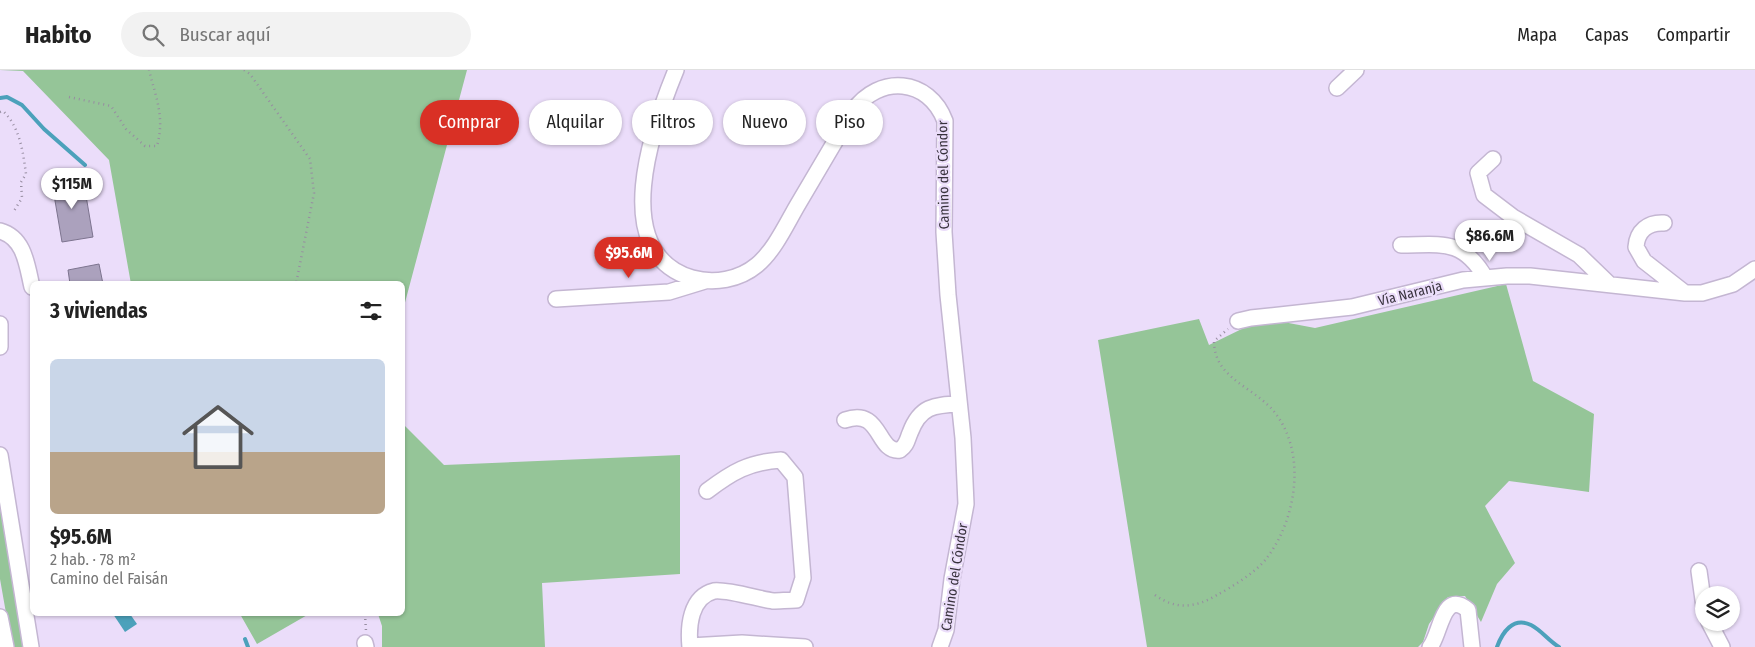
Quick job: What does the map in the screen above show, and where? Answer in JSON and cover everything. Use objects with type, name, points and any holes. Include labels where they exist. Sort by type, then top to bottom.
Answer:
[{"type":"street","points":[[1337,88],[1356,70]]},
{"type":"street","name":"Camino del Cóndor","points":[[670,73],[650,154],[642,217],[648,239],[660,258],[678,272],[706,280],[738,276],[764,258],[853,111],[865,97],[873,91],[891,86],[901,86],[919,90],[938,106],[945,121],[944,232],[948,295],[960,404],[966,504],[952,579],[946,630],[940,647]]},
{"type":"street","points":[[1493,159],[1478,173],[1484,195],[1513,217],[1579,255],[1610,284]]},
{"type":"street","points":[[1664,223],[1646,227],[1638,236],[1636,247],[1644,261],[1684,293]]},
{"type":"street","points":[[0,232],[12,236],[21,247],[30,281]]},
{"type":"street","points":[[1401,245],[1450,245],[1475,260],[1485,277]]},
{"type":"street","name":"Vía Naranja","points":[[1238,321],[1352,307],[1441,285],[1485,277],[1530,276],[1684,293],[1702,293],[1722,289],[1743,279],[1755,269]]},
{"type":"street","points":[[556,299],[669,292],[706,280]]},
{"type":"street","points":[[0,324],[0,347]]},
{"type":"street","points":[[845,420],[857,418],[869,421],[877,428],[887,447],[892,450],[900,450],[907,444],[914,424],[921,413],[935,405],[960,404]]},
{"type":"street","points":[[0,455],[31,647]]},
{"type":"street","points":[[707,490],[734,471],[761,462],[781,460],[795,477],[803,578],[796,600],[774,601],[715,591],[699,600],[692,615],[689,632],[690,647],[742,643],[805,647]]},
{"type":"street","points":[[1699,571],[1701,586]]},
{"type":"street","points":[[1430,647],[1435,641],[1445,610],[1453,604],[1461,604],[1468,610],[1472,647]]},
{"type":"street","points":[[0,618],[6,647]]},
{"type":"street","points":[[1714,631],[1722,647]]},
{"type":"path","points":[[69,97],[111,106],[126,129],[145,146],[157,146],[161,130],[160,106],[149,70]]},
{"type":"path","points":[[246,70],[310,159],[314,193],[297,281]]},
{"type":"path","points":[[0,112],[3,112],[14,121],[22,146],[26,174],[21,182],[22,198],[14,211]]},
{"type":"path","points":[[1155,595],[1166,603],[1187,608],[1204,603],[1232,587],[1266,560],[1280,533],[1293,499],[1295,463],[1287,433],[1270,408],[1247,388],[1230,378],[1219,363],[1214,351],[1214,341],[1238,321]]},
{"type":"path","points":[[365,616],[365,645]]},
{"type":"green space","points":[[0,70],[467,70],[459,100],[420,100],[420,145],[447,145],[405,302],[405,281],[130,281],[109,160],[23,71]]},
{"type":"green space","points":[[1506,284],[1533,381],[1594,414],[1589,492],[1509,481],[1485,506],[1515,563],[1497,584],[1481,622],[1465,596],[1448,597],[1429,624],[1423,642],[1418,647],[1147,647],[1098,340],[1199,319],[1209,345],[1256,322],[1278,321],[1315,328]]},
{"type":"green space","points":[[405,426],[444,465],[680,455],[680,574],[542,583],[545,647],[382,647],[382,626],[379,616],[405,616]]},
{"type":"green space","points":[[0,504],[24,647],[12,647],[0,579]]},
{"type":"green space","points":[[241,616],[306,616],[257,644]]},
{"type":"water","points":[[114,616],[131,616],[137,624],[125,632]]},
{"type":"building","points":[[83,178],[93,237],[62,242],[52,183]]},
{"type":"building","points":[[99,264],[102,281],[70,281],[68,270]]},
{"type":"waterway","points":[[0,98],[7,97],[22,105],[44,129],[85,165]]},
{"type":"waterway","points":[[1497,647],[1509,627],[1519,623],[1535,627],[1559,647]]},
{"type":"waterway","points":[[245,639],[248,647]]}]
